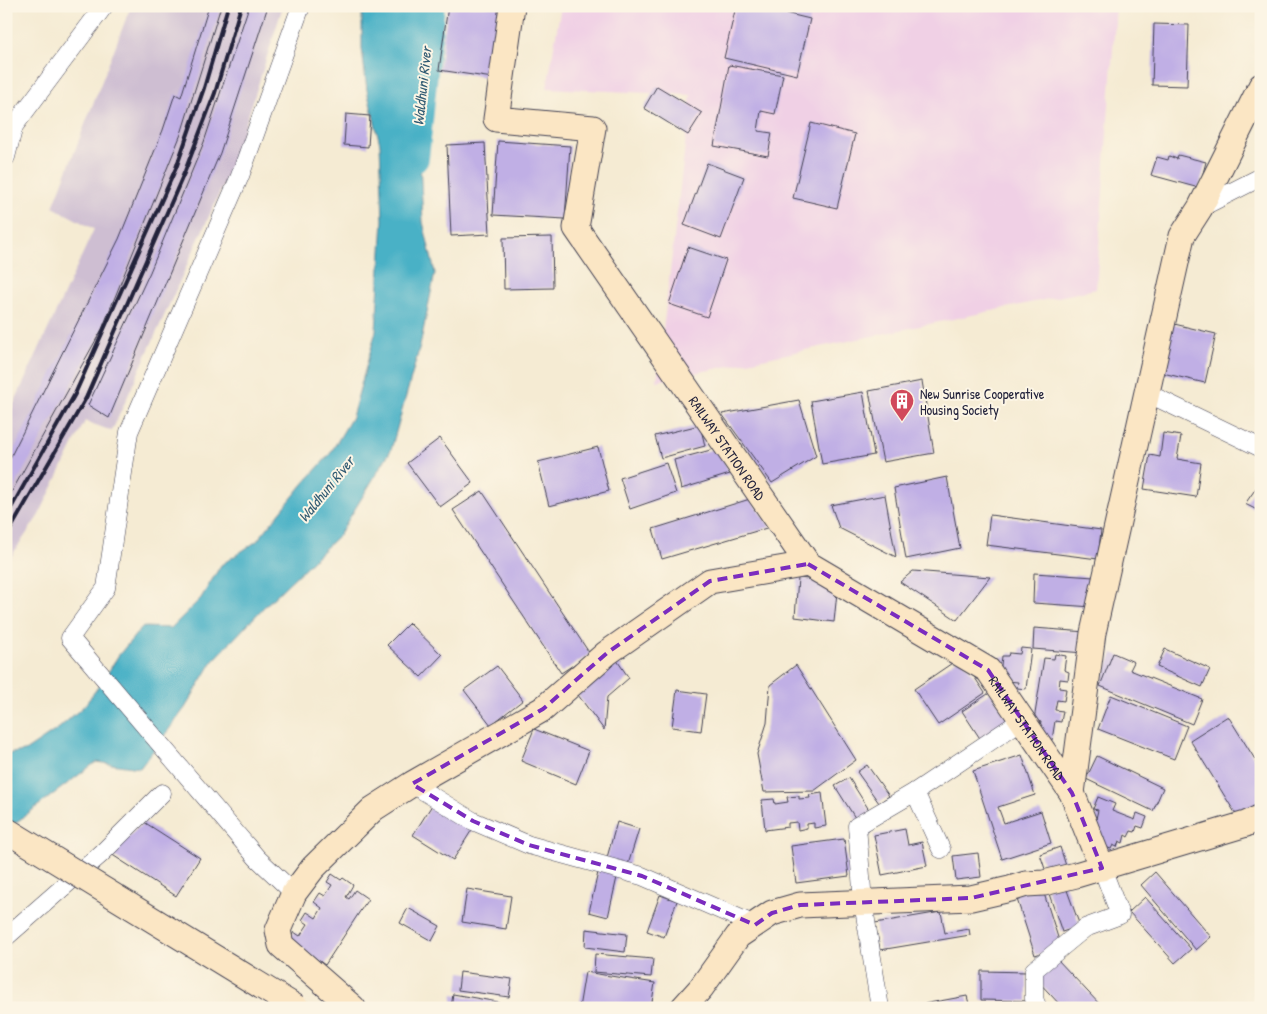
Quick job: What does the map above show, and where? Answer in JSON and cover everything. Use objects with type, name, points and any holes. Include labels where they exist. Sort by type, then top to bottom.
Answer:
[{"type":"street","points":[[6,157],[10,128],[104,6]]},
{"type":"street","points":[[294,893],[257,858],[70,638],[106,588],[130,432],[240,176],[301,6]]},
{"type":"street","name":"RAILWAY STATION ROAD","points":[[512,6],[496,119],[593,128],[576,228],[808,564],[988,670],[1072,793],[1102,868]]},
{"type":"street","points":[[1072,793],[1093,633],[1182,236],[1200,208],[1261,86]]},
{"type":"street","points":[[1200,208],[1261,177]]},
{"type":"street","points":[[1146,393],[1261,448]]},
{"type":"street","points":[[353,1008],[281,945],[278,930],[294,893],[313,868],[373,809],[412,784],[543,709],[607,652],[710,581],[808,564]]},
{"type":"street","points":[[880,1008],[863,902],[857,826],[915,792],[1022,720]]},
{"type":"street","points":[[412,784],[472,821],[529,845],[642,876],[755,925]]},
{"type":"street","points":[[915,792],[941,849]]},
{"type":"street","points":[[6,937],[101,854],[162,793]]},
{"type":"street","points":[[683,1008],[701,988],[738,936],[772,913],[800,905],[971,898],[1026,884],[1052,881],[1102,868],[1246,824],[1261,817]]},
{"type":"street","points":[[6,830],[297,1008]]},
{"type":"street","points":[[1038,1008],[1034,999],[1034,970],[1085,928],[1120,915],[1102,868]]},
{"type":"highlighted area","points":[[808,564],[988,670],[1072,793],[1102,868],[971,898],[800,905],[772,913],[755,925],[642,876],[529,845],[473,821],[412,784],[543,709],[607,653],[710,581]]},
{"type":"shaded area","points":[[131,6],[283,6],[234,161],[112,431],[85,421],[39,515],[6,564],[6,421],[94,229],[53,207]]},
{"type":"shaded area","points":[[561,6],[1116,6],[1096,289],[657,381],[691,95],[547,88]]},
{"type":"water","points":[[362,6],[421,6],[414,38],[423,222],[435,273],[420,346],[391,450],[339,535],[263,608],[213,661],[185,708],[140,768],[96,762],[6,830],[6,754],[25,751],[59,728],[85,705],[118,656],[142,627],[171,628],[201,598],[221,565],[257,541],[330,454],[352,417],[376,331],[383,220],[380,144],[367,90],[362,48]]},
{"type":"building","points":[[209,6],[221,6],[181,134],[102,329],[6,502],[6,466],[119,239],[163,130],[175,94],[181,97]]},
{"type":"building","points":[[249,6],[268,6],[220,153],[109,418],[88,405],[150,272],[204,142]]},
{"type":"building","points":[[448,6],[504,6],[493,78],[439,70]]},
{"type":"building","points":[[736,6],[756,6],[810,19],[797,75],[724,58]]},
{"type":"building","points":[[1154,24],[1189,25],[1187,86],[1152,85]]},
{"type":"building","points":[[729,65],[783,75],[775,114],[761,111],[758,131],[772,133],[768,156],[714,146]]},
{"type":"building","points":[[657,86],[702,113],[688,135],[644,108]]},
{"type":"building","points":[[346,114],[370,116],[368,147],[344,145]]},
{"type":"building","points":[[811,123],[855,134],[837,208],[793,198]]},
{"type":"building","points":[[498,141],[570,146],[565,219],[493,215]]},
{"type":"building","points":[[485,143],[490,234],[451,236],[447,145]]},
{"type":"building","points":[[1178,155],[1206,162],[1199,188],[1151,175],[1157,157],[1168,160],[1169,156],[1177,159]]},
{"type":"building","points":[[707,163],[744,177],[721,239],[684,225]]},
{"type":"building","points":[[552,237],[553,288],[504,289],[503,238]]},
{"type":"building","points":[[688,247],[726,260],[707,317],[669,304]]},
{"type":"building","points":[[1166,322],[1216,334],[1205,383],[1154,371]]},
{"type":"building","name":"New Sunrise Cooperative Housing Society","points":[[922,381],[934,453],[883,462],[869,391]]},
{"type":"building","points":[[863,392],[874,455],[822,464],[811,401]]},
{"type":"building","points":[[799,400],[816,456],[772,483],[722,414]]},
{"type":"building","points":[[700,425],[705,446],[661,458],[655,436]]},
{"type":"building","points":[[1163,433],[1181,436],[1177,459],[1201,463],[1196,497],[1144,489],[1150,455],[1160,457]]},
{"type":"building","points":[[440,438],[473,483],[440,507],[407,463]]},
{"type":"building","points":[[598,447],[609,491],[549,506],[538,462]]},
{"type":"building","points":[[718,448],[730,474],[681,489],[674,460]]},
{"type":"building","points":[[666,463],[676,493],[630,509],[620,478]]},
{"type":"building","points":[[947,477],[960,548],[906,559],[894,488]]},
{"type":"building","points":[[1261,481],[1261,512],[1245,504]]},
{"type":"building","points":[[482,491],[590,654],[561,673],[453,510]]},
{"type":"building","points":[[885,495],[896,557],[839,528],[831,505]]},
{"type":"building","points":[[750,499],[770,527],[662,559],[653,529]]},
{"type":"building","points":[[990,515],[1101,530],[1098,559],[986,545]]},
{"type":"building","points":[[913,571],[990,577],[957,620],[900,582]]},
{"type":"building","points":[[1034,573],[1094,577],[1093,607],[1033,603]]},
{"type":"building","points":[[798,578],[838,582],[834,622],[795,617]]},
{"type":"building","points":[[409,623],[442,655],[421,677],[387,645]]},
{"type":"building","points":[[1034,628],[1086,632],[1084,653],[1033,649]]},
{"type":"building","points":[[1021,648],[1031,649],[1026,689],[1017,688],[1018,682],[1007,681],[1007,675],[1000,674],[1002,656],[1008,656],[1009,653],[1020,654]]},
{"type":"building","points":[[1165,649],[1210,669],[1202,687],[1157,667]]},
{"type":"building","points":[[1113,653],[1134,662],[1130,670],[1202,699],[1192,724],[1100,686]]},
{"type":"building","points":[[1055,654],[1066,656],[1064,670],[1069,672],[1068,680],[1060,679],[1059,688],[1066,689],[1064,701],[1057,700],[1055,710],[1063,711],[1061,722],[1055,721],[1052,740],[1038,737],[1041,722],[1034,720],[1044,658],[1054,659]]},
{"type":"building","points":[[961,657],[985,693],[938,725],[914,689]]},
{"type":"building","points":[[616,659],[629,678],[607,697],[604,730],[575,691]]},
{"type":"building","points":[[796,665],[856,760],[814,791],[764,792],[757,754],[767,723],[770,685]]},
{"type":"building","points":[[497,666],[523,700],[491,725],[464,690]]},
{"type":"building","points":[[677,690],[706,694],[701,731],[672,727]]},
{"type":"building","points":[[991,692],[1012,725],[983,743],[962,711]]},
{"type":"building","points":[[1111,695],[1187,726],[1174,759],[1098,729]]},
{"type":"building","points":[[1228,716],[1261,769],[1261,802],[1237,816],[1190,740]]},
{"type":"building","points":[[534,729],[589,751],[576,784],[521,761]]},
{"type":"building","points":[[1022,755],[1035,795],[998,807],[1004,823],[1041,811],[1051,843],[1002,859],[973,771]]},
{"type":"building","points":[[1097,756],[1163,788],[1153,811],[1086,779]]},
{"type":"building","points":[[867,765],[889,796],[879,803],[857,772]]},
{"type":"building","points":[[849,778],[871,813],[857,821],[835,786]]},
{"type":"building","points":[[822,793],[826,826],[814,828],[814,823],[807,824],[807,828],[798,830],[797,822],[788,823],[788,827],[765,830],[762,800],[774,799],[775,804],[788,802],[787,797],[799,796],[799,799],[810,798],[809,795]]},
{"type":"building","points":[[1098,797],[1115,804],[1112,811],[1135,820],[1137,813],[1147,817],[1143,828],[1137,826],[1135,832],[1131,831],[1128,837],[1125,835],[1123,843],[1119,841],[1117,847],[1113,845],[1111,849],[1100,845],[1095,823],[1098,810],[1093,809]]},
{"type":"building","points":[[434,802],[473,828],[453,860],[413,835]]},
{"type":"building","points":[[144,822],[200,858],[176,896],[111,854]]},
{"type":"building","points":[[617,822],[639,829],[627,868],[606,861]]},
{"type":"building","points":[[905,829],[908,845],[922,842],[927,866],[882,875],[874,835]]},
{"type":"building","points":[[844,839],[849,876],[796,883],[791,846]]},
{"type":"building","points":[[1060,847],[1068,872],[1048,878],[1040,854]]},
{"type":"building","points":[[978,853],[981,877],[956,880],[953,856]]},
{"type":"building","points":[[599,868],[618,873],[608,917],[589,912]]},
{"type":"building","points":[[1155,872],[1211,937],[1196,950],[1141,885]]},
{"type":"building","points":[[332,874],[341,880],[343,878],[353,885],[346,897],[349,899],[355,890],[368,899],[325,965],[289,940],[294,932],[300,936],[308,924],[302,920],[307,912],[316,918],[322,908],[314,902],[320,893],[325,896],[332,885],[327,882]]},
{"type":"building","points":[[1064,882],[1080,926],[1062,932],[1047,888]]},
{"type":"building","points":[[1041,884],[1061,947],[1035,955],[1015,893]]},
{"type":"building","points":[[467,889],[511,896],[506,929],[462,922]]},
{"type":"building","points":[[660,895],[677,901],[664,937],[647,931]]},
{"type":"building","points":[[1145,897],[1191,949],[1175,963],[1129,912]]},
{"type":"building","points":[[408,908],[440,926],[432,941],[400,923]]},
{"type":"building","points":[[941,912],[945,933],[969,929],[970,935],[880,950],[875,923]]},
{"type":"building","points":[[586,929],[627,934],[625,952],[585,947]]},
{"type":"building","points":[[595,954],[653,959],[651,977],[594,972]]},
{"type":"building","points":[[1057,959],[1103,1008],[1063,1008],[1036,979]]},
{"type":"building","points":[[981,971],[1027,972],[1027,1001],[981,1000]]},
{"type":"building","points":[[460,972],[512,979],[509,997],[458,990]]},
{"type":"building","points":[[585,972],[655,983],[651,1008],[579,1008]]},
{"type":"building","points":[[453,994],[498,1002],[497,1008],[451,1008]]},
{"type":"building","points":[[967,996],[970,1008],[907,1007]]},
{"type":"waterway","name":"Waldhuni River","points":[[414,158],[430,6]]},
{"type":"railway","points":[[6,517],[75,394],[176,168],[204,88],[228,6]]},
{"type":"railway","points":[[6,537],[86,398],[185,171],[215,93],[241,6]]},
{"type":"place","name":"New Sunrise Cooperative Housing Society","points":[[902,422]]}]
